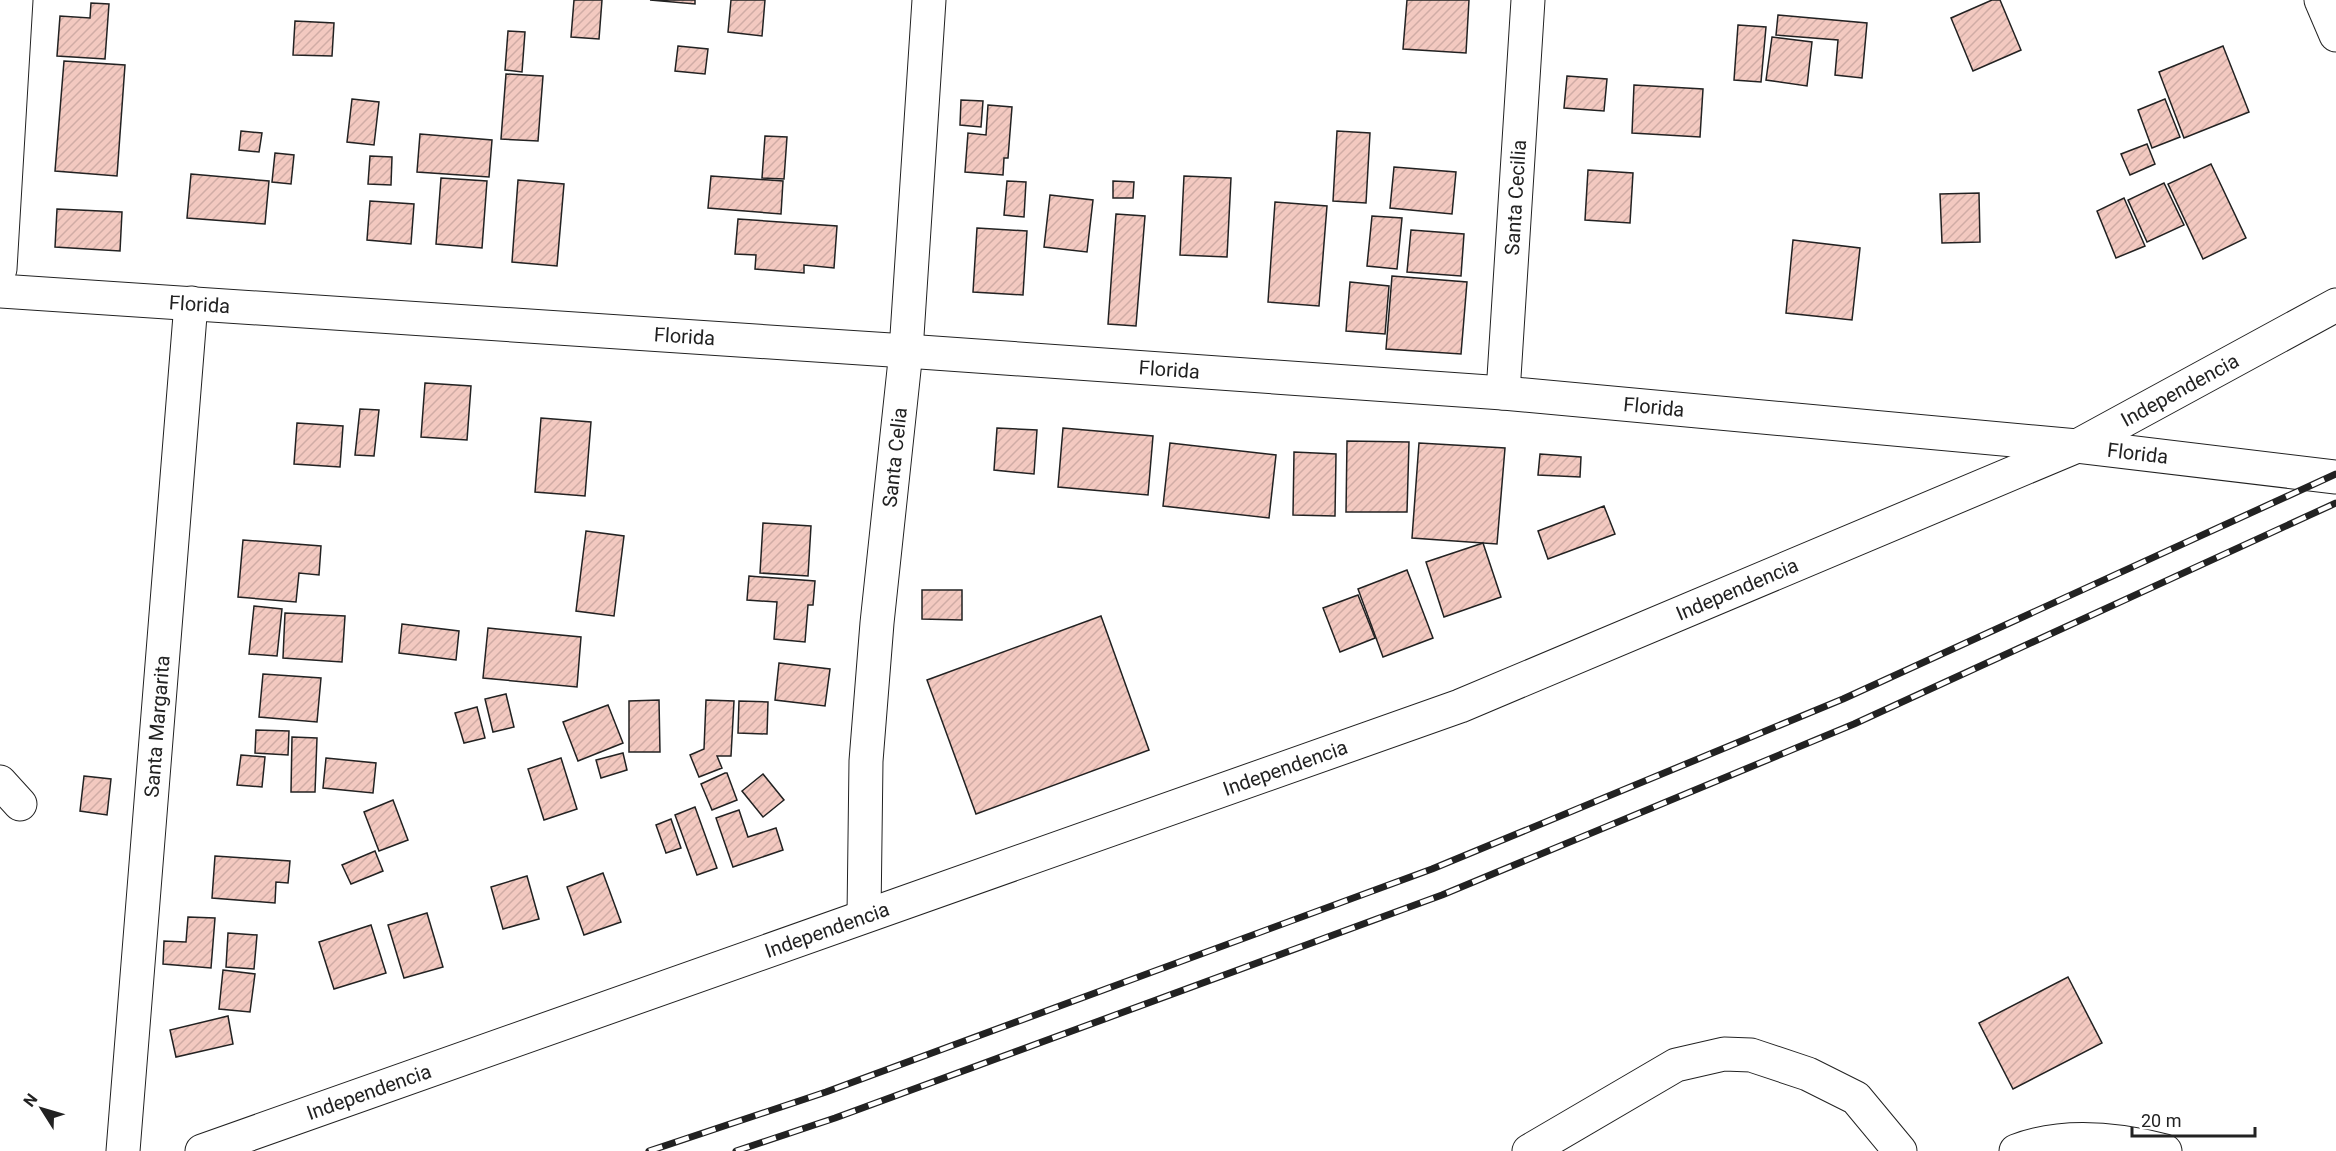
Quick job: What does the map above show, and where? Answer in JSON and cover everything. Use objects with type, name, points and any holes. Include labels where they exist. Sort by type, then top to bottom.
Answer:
[{"type":"street","points":[[0,269],[16,0]]},
{"type":"street","name":"Santa Celia","points":[[864,915],[866,761],[877,623],[906,351],[929,0]]},
{"type":"street","name":"Santa Cecilia","points":[[1503,393],[1528,0]]},
{"type":"street","points":[[2320,0],[2336,35]]},
{"type":"street","name":"Florida","points":[[0,291],[1503,393],[2077,446],[2336,477]]},
{"type":"street","name":"Santa Margarita","points":[[123,1151],[190,303]]},
{"type":"street","name":"Independencia","points":[[202,1151],[1460,706],[2077,446],[2336,305]]},
{"type":"street","points":[[1529,1151],[1677,1065],[1724,1054],[1751,1055],[1808,1074],[1856,1098],[1900,1151]]},
{"type":"street","points":[[2016,1151],[2033,1145],[2087,1139],[2142,1145],[2165,1151]]},
{"type":"building","points":[[574,0],[602,0],[599,39],[571,37]]},
{"type":"building","points":[[650,0],[695,0],[695,4]]},
{"type":"building","points":[[731,0],[765,0],[762,36],[728,32]]},
{"type":"building","points":[[1407,0],[1469,0],[1466,53],[1403,49]]},
{"type":"building","points":[[1992,0],[2000,0],[2021,50],[1973,71],[1951,18]]},
{"type":"building","points":[[91,3],[109,4],[105,59],[57,56],[60,16],[90,18]]},
{"type":"building","points":[[1778,15],[1867,23],[1862,78],[1835,75],[1838,40],[1776,35]]},
{"type":"building","points":[[295,21],[334,23],[332,56],[293,55]]},
{"type":"building","points":[[1738,25],[1766,27],[1761,82],[1734,80]]},
{"type":"building","points":[[508,31],[525,32],[522,72],[505,70]]},
{"type":"building","points":[[1772,37],[1812,42],[1807,86],[1766,80]]},
{"type":"building","points":[[678,46],[708,49],[705,74],[675,71]]},
{"type":"building","points":[[2223,46],[2249,112],[2184,138],[2159,72]]},
{"type":"building","points":[[64,61],[125,65],[117,176],[55,171]]},
{"type":"building","points":[[506,74],[543,76],[538,141],[501,139]]},
{"type":"building","points":[[1567,76],[1607,79],[1604,111],[1564,108]]},
{"type":"building","points":[[1634,85],[1703,89],[1700,137],[1632,133]]},
{"type":"building","points":[[352,99],[379,102],[374,145],[347,142]]},
{"type":"building","points":[[2165,99],[2180,137],[2152,148],[2138,110]]},
{"type":"building","points":[[961,100],[983,101],[981,127],[960,125]]},
{"type":"building","points":[[988,105],[1012,107],[1008,158],[1004,158],[1003,175],[965,172],[968,133],[986,135]]},
{"type":"building","points":[[241,131],[262,133],[259,152],[239,150]]},
{"type":"building","points":[[1337,131],[1370,133],[1366,203],[1333,201]]},
{"type":"building","points":[[420,134],[492,140],[489,177],[417,172]]},
{"type":"building","points":[[765,136],[787,137],[784,179],[762,178]]},
{"type":"building","points":[[2147,144],[2155,164],[2130,175],[2121,154]]},
{"type":"building","points":[[275,153],[294,155],[291,184],[272,182]]},
{"type":"building","points":[[370,156],[392,157],[391,185],[368,184]]},
{"type":"building","points":[[2211,164],[2246,238],[2203,259],[2168,184]]},
{"type":"building","points":[[1394,167],[1456,172],[1452,214],[1390,208]]},
{"type":"building","points":[[1588,170],[1633,173],[1630,223],[1585,220]]},
{"type":"building","points":[[191,174],[269,181],[265,224],[187,218]]},
{"type":"building","points":[[711,176],[783,181],[781,214],[708,208]]},
{"type":"building","points":[[1184,176],[1231,178],[1227,257],[1180,255]]},
{"type":"building","points":[[441,178],[487,181],[482,248],[436,244]]},
{"type":"building","points":[[518,180],[564,184],[557,266],[512,262]]},
{"type":"building","points":[[1007,181],[1026,182],[1024,217],[1004,215]]},
{"type":"building","points":[[1113,181],[1134,182],[1133,198],[1113,198]]},
{"type":"building","points":[[2164,183],[2184,225],[2147,242],[2128,200]]},
{"type":"building","points":[[1979,193],[1980,242],[1942,243],[1940,194]]},
{"type":"building","points":[[1050,195],[1093,200],[1087,252],[1044,247]]},
{"type":"building","points":[[2124,198],[2145,246],[2116,258],[2097,211]]},
{"type":"building","points":[[370,201],[414,204],[411,244],[367,240]]},
{"type":"building","points":[[1275,202],[1327,206],[1319,306],[1268,302]]},
{"type":"building","points":[[57,209],[122,212],[120,251],[55,247]]},
{"type":"building","points":[[1116,214],[1145,216],[1136,326],[1108,324]]},
{"type":"building","points":[[1372,216],[1402,218],[1397,269],[1367,266]]},
{"type":"building","points":[[738,219],[837,226],[834,268],[804,265],[804,273],[755,269],[756,255],[735,254]]},
{"type":"building","points":[[977,228],[1027,231],[1023,295],[973,292]]},
{"type":"building","points":[[1411,230],[1464,234],[1461,276],[1407,272]]},
{"type":"building","points":[[1793,240],[1860,248],[1852,320],[1786,313]]},
{"type":"building","points":[[1392,276],[1467,282],[1461,354],[1386,349]]},
{"type":"building","points":[[1350,282],[1389,286],[1385,334],[1346,331]]},
{"type":"building","points":[[425,383],[471,386],[467,440],[421,437]]},
{"type":"building","points":[[360,409],[379,410],[374,456],[355,455]]},
{"type":"building","points":[[541,418],[591,422],[585,496],[535,492]]},
{"type":"building","points":[[297,423],[343,426],[340,467],[294,464]]},
{"type":"building","points":[[997,428],[1037,430],[1034,474],[994,470]]},
{"type":"building","points":[[1063,428],[1153,436],[1148,495],[1058,487]]},
{"type":"building","points":[[1347,441],[1409,442],[1407,512],[1346,512]]},
{"type":"building","points":[[1170,443],[1276,455],[1269,518],[1163,506]]},
{"type":"building","points":[[1419,443],[1505,448],[1497,544],[1412,538]]},
{"type":"building","points":[[1294,452],[1336,454],[1335,516],[1293,515]]},
{"type":"building","points":[[1540,454],[1581,457],[1580,477],[1538,475]]},
{"type":"building","points":[[1604,506],[1615,534],[1548,559],[1538,531]]},
{"type":"building","points":[[763,523],[811,526],[808,576],[760,573]]},
{"type":"building","points":[[586,531],[624,536],[614,616],[576,611]]},
{"type":"building","points":[[243,540],[321,546],[319,575],[299,573],[296,602],[238,597]]},
{"type":"building","points":[[1483,543],[1501,597],[1444,617],[1426,562]]},
{"type":"building","points":[[1407,570],[1433,638],[1383,657],[1358,589]]},
{"type":"building","points":[[749,576],[815,581],[813,605],[808,605],[805,642],[774,639],[777,602],[747,600]]},
{"type":"building","points":[[922,590],[962,590],[962,620],[922,619]]},
{"type":"building","points":[[1358,595],[1375,638],[1340,652],[1323,608]]},
{"type":"building","points":[[254,606],[282,609],[277,656],[249,654]]},
{"type":"building","points":[[285,613],[345,616],[342,662],[283,658]]},
{"type":"building","points":[[1101,616],[1149,750],[976,814],[927,680]]},
{"type":"building","points":[[402,624],[459,631],[456,660],[399,653]]},
{"type":"building","points":[[488,628],[581,637],[577,687],[483,678]]},
{"type":"building","points":[[779,663],[830,669],[825,706],[775,700]]},
{"type":"building","points":[[263,674],[321,678],[317,722],[259,717]]},
{"type":"building","points":[[506,694],[514,727],[493,732],[485,699]]},
{"type":"building","points":[[659,700],[660,752],[629,752],[629,701]]},
{"type":"building","points":[[706,700],[734,701],[731,756],[717,756],[722,768],[699,777],[690,755],[704,749]]},
{"type":"building","points":[[739,701],[768,702],[767,734],[738,733]]},
{"type":"building","points":[[608,705],[623,743],[578,761],[563,722]]},
{"type":"building","points":[[477,707],[485,738],[464,743],[455,713]]},
{"type":"building","points":[[256,730],[289,731],[288,755],[255,753]]},
{"type":"building","points":[[292,737],[317,738],[315,792],[291,792]]},
{"type":"building","points":[[623,753],[627,770],[601,778],[596,760]]},
{"type":"building","points":[[241,755],[265,757],[262,787],[237,785]]},
{"type":"building","points":[[326,758],[376,763],[373,793],[323,788]]},
{"type":"building","points":[[561,758],[577,809],[544,820],[528,769]]},
{"type":"building","points":[[727,773],[737,800],[712,810],[701,784]]},
{"type":"building","points":[[763,774],[784,800],[763,817],[742,791]]},
{"type":"building","points":[[84,776],[111,779],[107,815],[80,811]]},
{"type":"building","points":[[393,800],[408,840],[379,851],[364,812]]},
{"type":"building","points":[[695,807],[717,868],[697,875],[675,815]]},
{"type":"building","points":[[739,810],[748,837],[776,828],[783,850],[733,867],[716,818]]},
{"type":"building","points":[[671,819],[681,848],[666,853],[656,825]]},
{"type":"building","points":[[375,851],[383,871],[351,884],[342,865]]},
{"type":"building","points":[[215,856],[290,861],[288,883],[276,882],[275,903],[212,898]]},
{"type":"building","points":[[603,873],[621,922],[584,935],[567,887]]},
{"type":"building","points":[[527,876],[539,919],[503,929],[491,887]]},
{"type":"building","points":[[427,913],[443,967],[404,978],[388,925]]},
{"type":"building","points":[[188,917],[215,918],[211,968],[163,964],[164,941],[186,942]]},
{"type":"building","points":[[371,925],[386,973],[334,989],[319,942]]},
{"type":"building","points":[[228,933],[257,935],[254,969],[226,967]]},
{"type":"building","points":[[223,970],[255,974],[250,1012],[219,1009]]},
{"type":"building","points":[[2068,977],[2102,1043],[2013,1089],[1979,1023]]},
{"type":"building","points":[[228,1016],[233,1044],[176,1057],[170,1030]]},
{"type":"railway","points":[[649,1151],[826,1092],[1432,869],[1843,699],[2336,474]]},
{"type":"railway","points":[[736,1151],[835,1118],[1442,895],[1854,724],[2336,503]]}]
